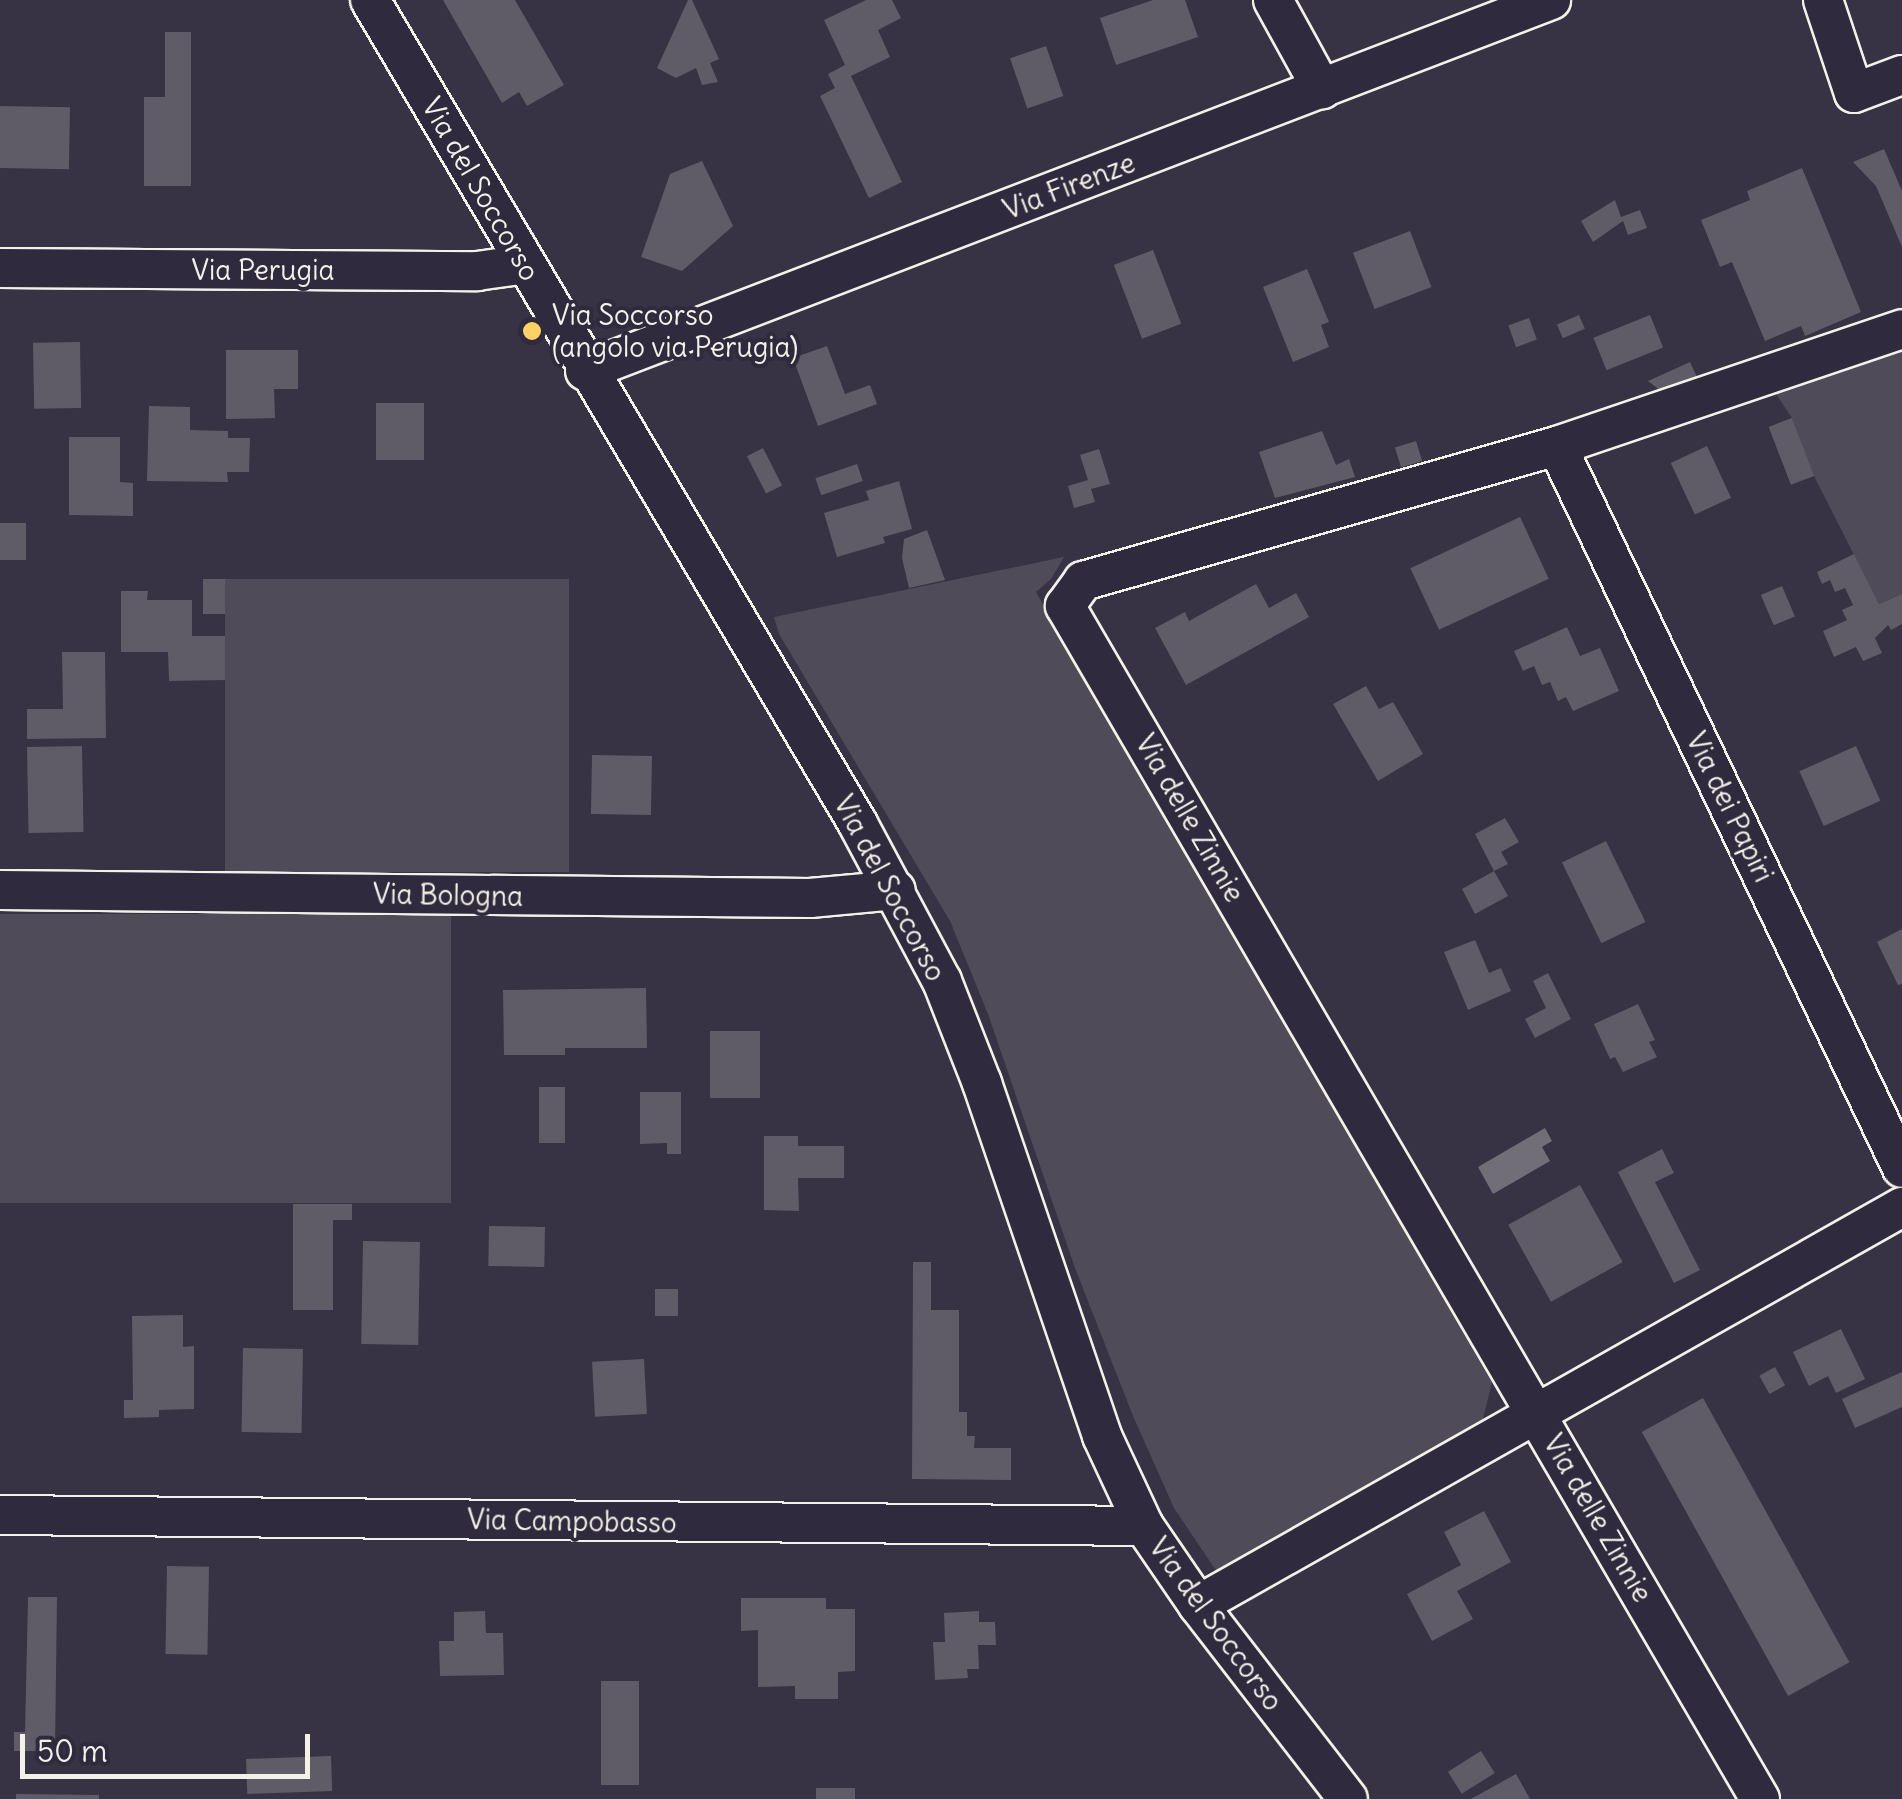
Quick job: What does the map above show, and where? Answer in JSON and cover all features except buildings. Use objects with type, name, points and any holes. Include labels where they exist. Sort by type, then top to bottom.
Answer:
[{"type":"street","name":"Via del Soccorso","points":[[370,0],[896,890],[942,981],[1102,1436],[1144,1526],[1198,1605],[1348,1799]]},
{"type":"street","points":[[1272,0],[1322,89]]},
{"type":"street","name":"Via Firenze","points":[[586,371],[1551,0]]},
{"type":"street","points":[[1822,0],[1854,92],[1902,76]]},
{"type":"street","name":"Via Perugia","points":[[0,268],[477,271],[526,264]]},
{"type":"street","name":"Via delle Zinnie","points":[[1760,1799],[1065,606],[1084,581],[1558,446],[1902,328]]},
{"type":"street","name":"Via dei Papiri","points":[[1558,446],[1902,1168]]},
{"type":"street","name":"Via Bologna","points":[[0,890],[810,898],[896,890]]},
{"type":"street","points":[[1198,1605],[1902,1208]]},
{"type":"street","name":"Via Campobasso","points":[[0,1515],[1144,1526]]},
{"type":"shaded area","points":[[1891,344],[1902,350],[1902,594],[1879,604],[1814,476],[1792,418],[1771,386]]},
{"type":"shaded area","points":[[1064,557],[1051,579],[1036,592],[1492,1383],[1481,1426],[1219,1575],[1174,1508],[1133,1416],[1075,1268],[988,1014],[950,921],[779,634],[774,617]]},
{"type":"shaded area","points":[[225,579],[569,579],[569,872],[225,872]]},
{"type":"shaded area","points":[[0,914],[451,914],[451,1203],[0,1203]]},
{"type":"shaded area","points":[[1545,1128],[1552,1141],[1542,1147],[1550,1161],[1493,1194],[1478,1167]]},
{"type":"place","name":"Via Soccorso (angolo via Perugia)","points":[[532,331]]}]
